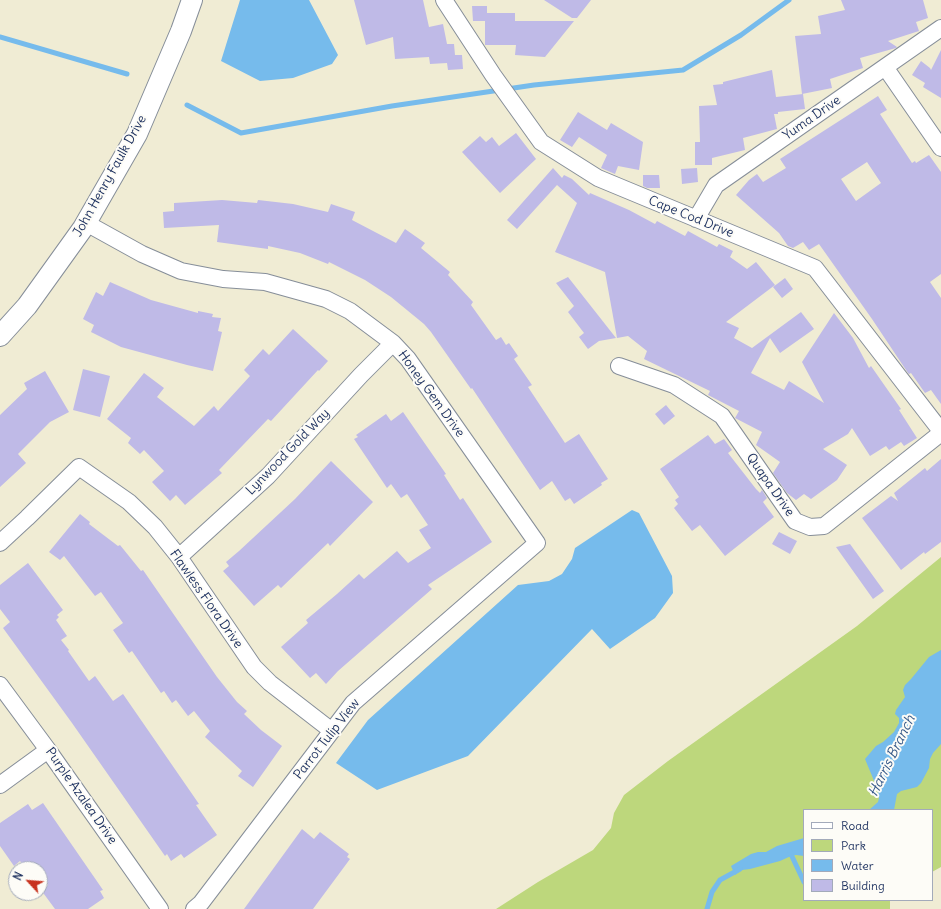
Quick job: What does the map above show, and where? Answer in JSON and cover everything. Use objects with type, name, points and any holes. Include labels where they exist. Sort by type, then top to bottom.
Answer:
[{"type":"street","name":"John Henry Faulk Drive","points":[[0,336],[27,306],[86,224],[137,134],[182,31],[192,0]]},
{"type":"street","name":"Cape Cod Drive","points":[[444,0],[493,75],[541,142],[598,178],[815,268],[941,432]]},
{"type":"street","name":"Yuma Drive","points":[[696,219],[716,185],[941,28]]},
{"type":"street","points":[[885,67],[941,148]]},
{"type":"street","name":"Honey Gem Drive","points":[[86,224],[142,254],[181,271],[223,279],[265,282],[326,299],[350,311],[393,343],[408,359],[537,543]]},
{"type":"street","name":"Lynwood Gold Way","points":[[179,558],[268,476],[361,375],[393,343]]},
{"type":"street","name":"Quapa Drive","points":[[619,366],[674,385],[722,416],[795,521],[810,526],[824,526],[941,432]]},
{"type":"street","name":"Flawless Flora Drive","points":[[0,543],[28,518],[79,467],[129,502],[154,527],[179,558],[254,667],[270,683],[332,731]]},
{"type":"street","name":"Parrot Tulip View","points":[[194,909],[201,903],[353,703],[537,543]]},
{"type":"street","name":"Purple Azalea Drive","points":[[0,685],[48,750],[160,909]]},
{"type":"street","points":[[0,785],[48,750]]},
{"type":"green space","points":[[941,557],[941,867],[933,871],[933,809],[803,809],[803,901],[890,901],[890,909],[496,909],[538,882],[593,850],[611,828],[614,813],[624,795],[668,761],[857,626]]},
{"type":"water","points":[[240,0],[309,0],[338,55],[332,64],[293,78],[260,81],[221,61]]},
{"type":"water","points":[[632,510],[639,513],[672,576],[673,593],[655,618],[610,649],[592,629],[468,756],[377,790],[336,763],[368,720],[518,585],[549,581],[562,574],[572,559],[575,548]]},
{"type":"water","points":[[941,650],[941,744],[933,753],[930,759],[929,768],[921,783],[917,787],[901,791],[897,794],[894,809],[870,809],[878,802],[879,798],[877,788],[865,759],[876,746],[894,732],[899,723],[899,718],[895,714],[905,697],[903,690],[905,685],[929,657]]},
{"type":"water","points":[[803,838],[803,856],[791,856],[780,861],[742,870],[735,875],[731,866],[751,854],[766,852],[777,846]]},
{"type":"building","points":[[354,0],[423,0],[429,27],[443,24],[447,44],[454,44],[455,55],[462,55],[463,69],[448,70],[447,63],[430,64],[429,57],[395,59],[393,37],[366,45]]},
{"type":"building","points":[[544,0],[591,0],[577,18],[572,18]]},
{"type":"building","points":[[841,0],[923,0],[928,18],[916,22],[919,31],[888,41],[897,47],[896,48],[860,58],[863,68],[830,79],[832,88],[802,94],[795,36],[821,34],[818,16],[845,10]]},
{"type":"building","points":[[472,6],[487,6],[487,13],[515,13],[515,21],[574,21],[545,57],[515,55],[516,45],[485,45],[485,21],[473,21]]},
{"type":"building","points":[[941,50],[941,98],[923,87],[925,83],[912,75],[921,61],[931,70]]},
{"type":"building","points":[[772,70],[776,97],[803,94],[805,109],[778,112],[778,114],[774,114],[777,129],[743,138],[745,150],[712,158],[712,165],[695,165],[695,142],[700,142],[699,106],[717,105],[713,85],[723,84],[723,82]]},
{"type":"building","points":[[878,96],[887,110],[880,114],[912,163],[915,161],[916,163],[929,155],[941,172],[941,274],[930,282],[941,298],[941,404],[931,390],[925,393],[911,373],[908,373],[819,244],[809,250],[803,242],[793,248],[788,246],[779,233],[736,195],[749,180],[757,174],[763,182],[786,168],[780,159]],"holes":[[[867,162],[881,183],[856,201],[841,179]]]},
{"type":"building","points":[[578,112],[607,130],[611,123],[643,142],[639,170],[618,166],[615,174],[601,168],[607,155],[579,137],[572,147],[560,140]]},
{"type":"building","points":[[516,133],[536,159],[500,193],[462,152],[480,136],[486,142],[492,137],[499,146]]},
{"type":"building","points":[[553,168],[562,178],[564,175],[572,179],[589,195],[590,193],[629,210],[655,224],[657,221],[685,236],[688,231],[717,247],[719,244],[733,251],[730,257],[747,269],[756,262],[775,285],[726,322],[739,328],[734,338],[752,348],[801,312],[814,329],[780,353],[770,338],[751,373],[784,390],[789,381],[824,403],[802,362],[834,313],[853,338],[869,368],[871,366],[901,409],[899,410],[917,438],[904,446],[901,442],[889,450],[886,446],[870,456],[852,428],[848,434],[823,449],[847,465],[837,480],[811,499],[804,494],[796,500],[787,493],[773,473],[780,462],[756,445],[762,432],[735,418],[739,411],[708,395],[710,391],[644,359],[647,351],[628,336],[617,338],[605,272],[555,252],[577,203],[557,185],[517,229],[507,220]]},
{"type":"building","points":[[697,168],[698,182],[682,184],[681,169]]},
{"type":"building","points":[[643,175],[659,175],[660,188],[647,188],[643,186]]},
{"type":"building","points":[[222,200],[257,203],[258,200],[293,204],[328,212],[331,204],[355,212],[352,220],[396,243],[405,229],[425,243],[421,248],[450,272],[448,275],[473,302],[471,305],[496,340],[501,337],[506,345],[509,343],[518,356],[514,359],[532,385],[528,387],[565,443],[579,434],[608,479],[601,483],[602,485],[574,504],[570,498],[565,501],[552,481],[540,490],[472,388],[471,389],[431,332],[424,324],[391,297],[365,280],[329,262],[328,264],[300,253],[268,246],[268,249],[217,242],[219,225],[164,228],[163,212],[174,211],[174,203]]},
{"type":"building","points":[[568,277],[616,338],[599,341],[588,349],[579,337],[584,333],[568,312],[574,306],[556,283]]},
{"type":"building","points":[[785,278],[793,289],[782,298],[773,287]]},
{"type":"building","points":[[110,282],[151,300],[198,313],[198,311],[213,314],[212,317],[221,318],[218,331],[222,332],[213,371],[121,347],[91,332],[94,325],[83,319],[96,292],[103,296]]},
{"type":"building","points":[[293,329],[328,361],[271,421],[268,419],[219,470],[222,473],[185,505],[176,495],[170,501],[152,482],[164,471],[144,450],[140,454],[128,443],[131,438],[107,419],[144,373],[164,388],[157,397],[194,426],[214,406],[218,411],[250,376],[244,370],[263,349],[269,355]]},
{"type":"building","points":[[83,369],[110,376],[100,417],[73,410]]},
{"type":"building","points":[[45,371],[69,412],[50,422],[18,454],[26,463],[0,487],[0,415],[27,389],[24,383]]},
{"type":"building","points":[[666,405],[675,416],[664,425],[655,414]]},
{"type":"building","points":[[403,412],[446,474],[444,475],[460,500],[463,498],[492,542],[428,585],[432,589],[338,671],[326,684],[316,673],[310,678],[281,647],[308,623],[306,620],[359,574],[364,579],[397,551],[408,563],[431,548],[419,530],[428,525],[407,494],[401,498],[391,484],[387,488],[354,439],[358,437],[356,435],[386,414],[391,421]]},
{"type":"building","points":[[708,435],[715,444],[724,439],[732,450],[728,453],[756,489],[760,493],[762,490],[767,498],[763,502],[774,517],[725,556],[700,525],[692,531],[674,508],[678,504],[675,500],[679,497],[660,469]]},
{"type":"building","points":[[941,459],[941,542],[925,554],[924,552],[901,570],[862,518],[891,496],[898,501],[894,493],[925,468],[927,471]]},
{"type":"building","points":[[331,461],[373,502],[330,546],[328,543],[281,588],[278,585],[254,606],[223,571],[229,566],[226,562],[295,499]]},
{"type":"building","points":[[80,514],[90,522],[89,524],[118,546],[120,545],[141,571],[143,570],[217,677],[237,702],[247,711],[244,714],[261,730],[282,746],[253,787],[238,776],[242,771],[205,737],[210,731],[194,711],[188,716],[176,700],[172,703],[164,691],[161,693],[132,651],[129,653],[113,630],[123,623],[101,592],[95,596],[64,556],[60,560],[49,552]]},
{"type":"building","points":[[779,532],[797,541],[790,554],[772,544]]},
{"type":"building","points":[[850,544],[884,591],[873,599],[836,547]]},
{"type":"building","points":[[28,563],[63,610],[57,615],[59,617],[56,620],[67,636],[61,640],[69,650],[68,651],[89,681],[95,676],[113,701],[123,694],[199,804],[196,805],[217,835],[184,858],[181,854],[171,861],[167,854],[165,856],[72,723],[3,628],[10,622],[0,609],[0,585]]},
{"type":"building","points":[[43,803],[103,890],[100,891],[104,898],[88,909],[55,909],[48,900],[48,861],[10,861],[0,846],[0,823],[28,804],[32,810]]},
{"type":"building","points":[[302,829],[314,839],[320,832],[349,854],[347,857],[350,859],[313,909],[244,909]]},
{"type":"waterway","points":[[187,105],[241,133],[392,106],[534,85],[683,70],[741,35],[789,0]]},
{"type":"waterway","points":[[0,37],[127,74]]},
{"type":"waterway","points":[[789,850],[803,880]]},
{"type":"waterway","name":"Harris Branch","points":[[707,909],[712,892],[720,880],[740,869]]}]
